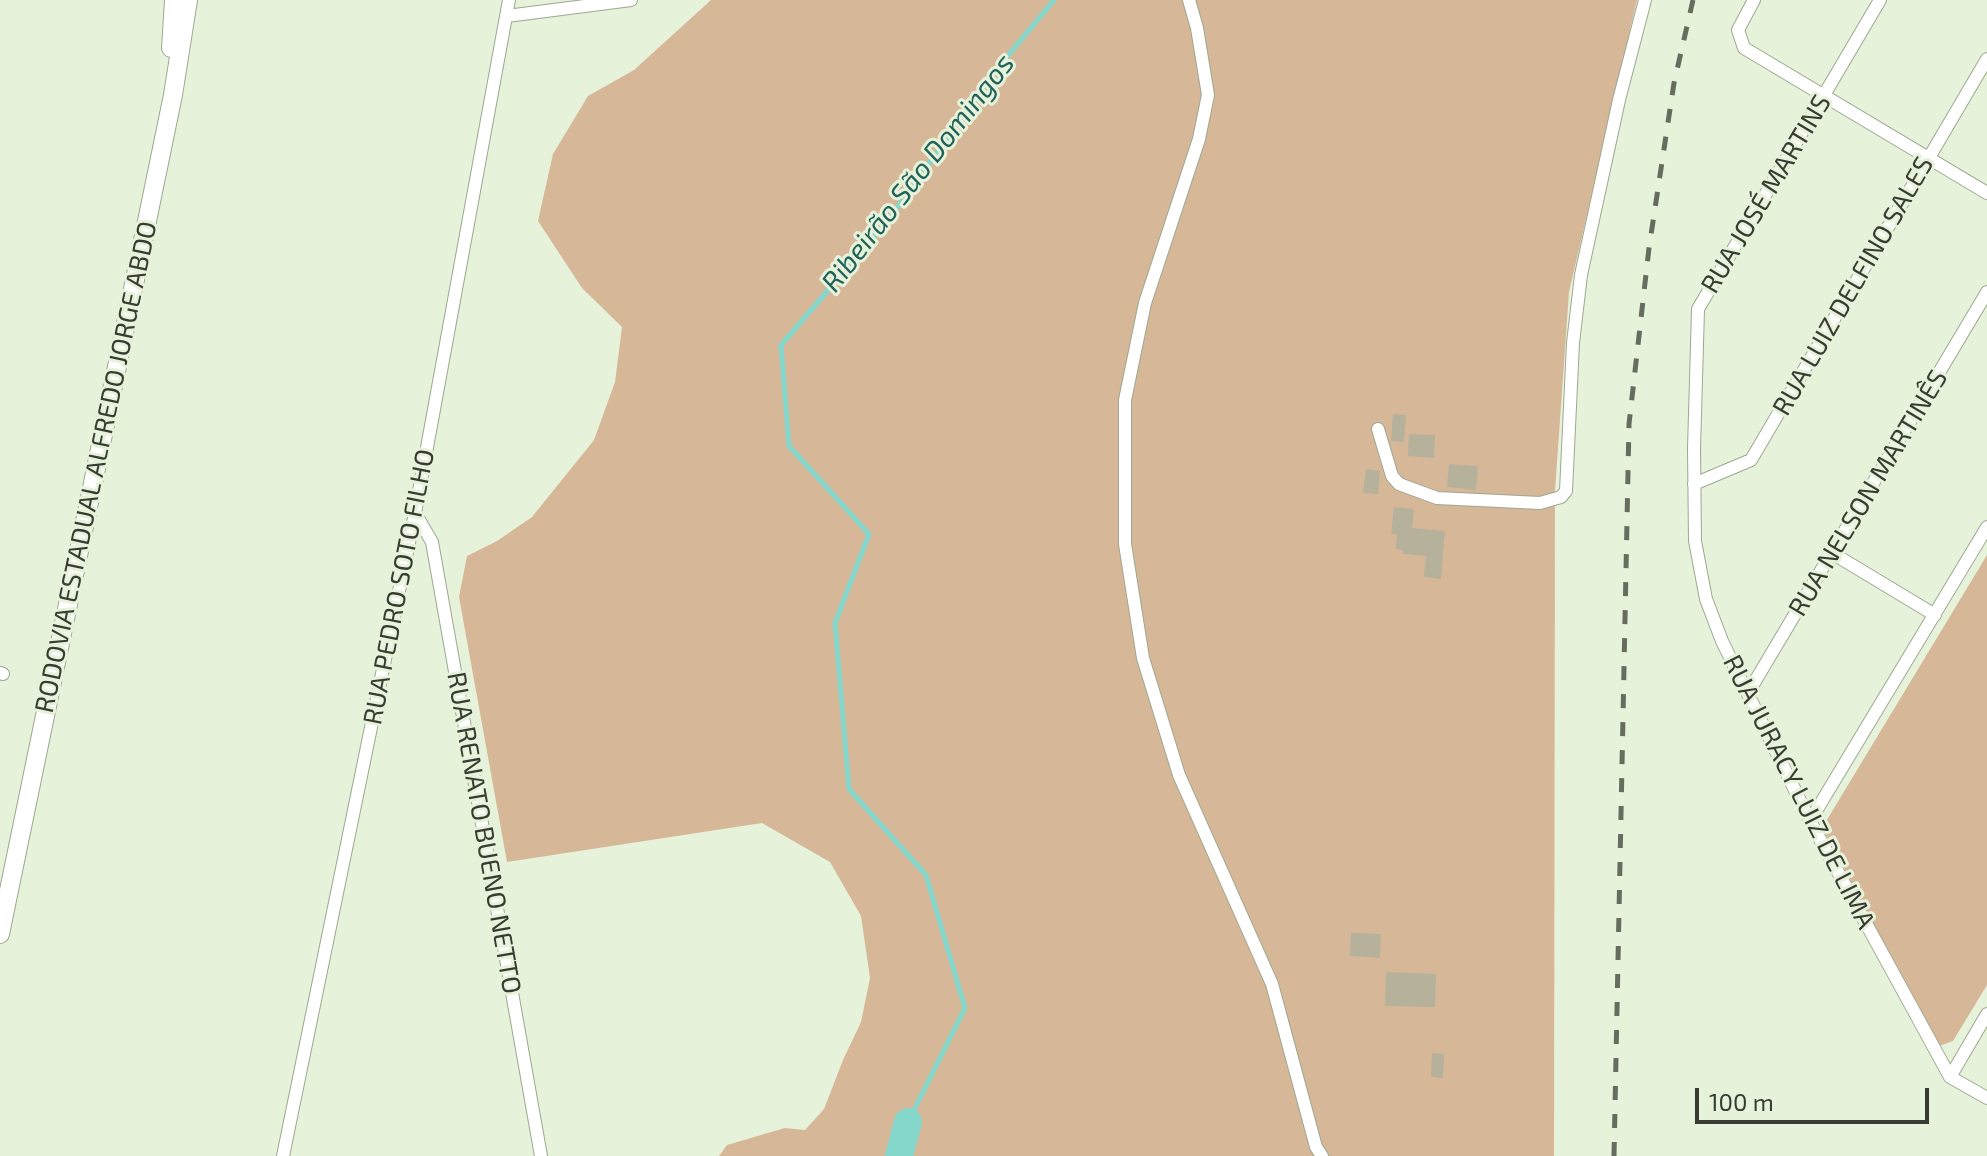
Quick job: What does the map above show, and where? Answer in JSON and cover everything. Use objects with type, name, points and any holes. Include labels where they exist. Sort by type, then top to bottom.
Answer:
[{"type":"main road","points":[[173,95],[171,32],[174,0]]},
{"type":"main road","name":"RODOVIA ESTADUAL ALFREDO JORGE ABDO","points":[[0,934],[173,95],[188,0]]},
{"type":"main road","points":[[173,95],[194,34],[200,0]]},
{"type":"street","name":"RUA PEDRO SOTO FILHO","points":[[283,1156],[415,513],[509,0]]},
{"type":"street","points":[[1189,0],[1208,95],[1199,139],[1145,303],[1125,400],[1125,544],[1143,658],[1179,775],[1272,984],[1316,1147],[1322,1156]]},
{"type":"street","points":[[1378,429],[1392,476],[1399,484],[1437,498],[1540,503],[1552,501],[1566,491],[1573,343],[1581,275],[1619,100],[1645,0]]},
{"type":"street","points":[[1754,0],[1738,30],[1744,48],[1987,193]]},
{"type":"street","name":"RUA JOSÉ MARTINS","points":[[1694,449],[1698,309],[1880,0]]},
{"type":"street","points":[[507,16],[628,1]]},
{"type":"street","name":"RUA LUIZ DELFINO SALES","points":[[1694,484],[1751,460],[1987,59]]},
{"type":"street","name":"RUA NELSON MARTINÊS","points":[[1748,693],[1987,292]]},
{"type":"street","name":"RUA JURACY LUIZ DE LIMA","points":[[1694,449],[1695,541],[1706,599],[1722,641],[1810,821],[1924,1034],[1950,1077],[1987,1098]]},
{"type":"street","name":"RUA RENATO BUENO NETTO","points":[[415,513],[432,542],[541,1156]]},
{"type":"street","points":[[1810,821],[1987,527]]},
{"type":"street","points":[[1832,553],[1935,615]]},
{"type":"street","points":[[1950,1077],[1987,1014]]},
{"type":"shaded area","points":[[711,0],[1637,0],[1569,292],[1555,491],[1554,1156],[719,1156],[727,1145],[785,1128],[805,1130],[824,1109],[861,1022],[870,978],[861,916],[830,862],[762,823],[507,862],[459,597],[467,556],[497,541],[532,517],[594,440],[615,382],[622,327],[582,288],[538,221],[553,154],[588,96],[634,70]]},
{"type":"shaded area","points":[[1987,555],[1987,985],[1953,1041],[1939,1046],[1822,828]]},
{"type":"building","points":[[1393,414],[1406,415],[1404,442],[1391,441]]},
{"type":"building","points":[[1409,434],[1435,435],[1434,458],[1408,456]]},
{"type":"building","points":[[1449,464],[1478,466],[1476,490],[1447,487]]},
{"type":"building","points":[[1366,469],[1380,471],[1378,494],[1363,493]]},
{"type":"building","points":[[1394,507],[1414,509],[1412,528],[1445,531],[1441,579],[1424,577],[1426,556],[1403,554],[1403,550],[1396,549],[1397,534],[1391,534]]},
{"type":"building","points":[[1351,933],[1381,934],[1380,958],[1350,956]]},
{"type":"building","points":[[1386,972],[1436,974],[1435,1007],[1385,1006]]},
{"type":"building","points":[[1432,1053],[1444,1054],[1443,1078],[1431,1077]]},
{"type":"waterway","name":"Ribeirão São Domingos","points":[[908,1122],[965,1008],[926,875],[849,789],[835,623],[869,534],[789,446],[781,345],[886,223],[1001,64],[1054,0]]},
{"type":"waterway","points":[[899,1156],[908,1122]]},
{"type":"railway","points":[[1614,1156],[1629,424],[1649,248],[1674,83],[1693,0]]}]
